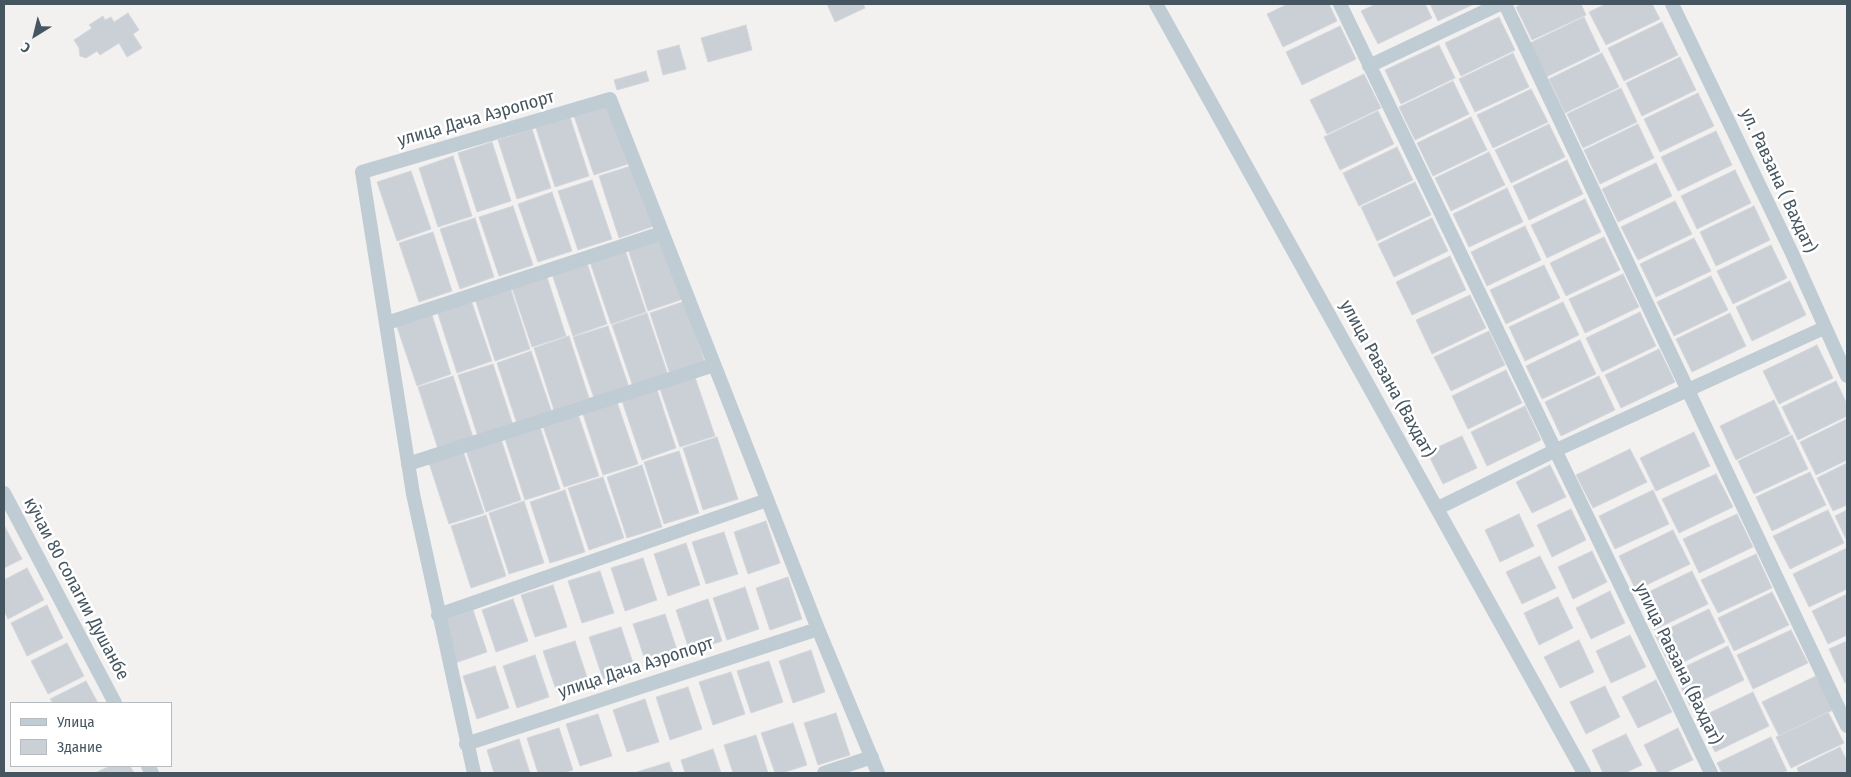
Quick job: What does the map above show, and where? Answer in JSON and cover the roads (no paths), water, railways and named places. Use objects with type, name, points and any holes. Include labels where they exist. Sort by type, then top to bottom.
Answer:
[{"type":"street","name":"улица Равзана (Вахдат)","points":[[1156,4],[1584,773]]},
{"type":"street","name":"улица Равзана (Вахдат)","points":[[1340,4],[1711,773]]},
{"type":"street","points":[[1369,66],[1500,4]]},
{"type":"street","points":[[1505,4],[1847,726]]},
{"type":"street","name":"ул. Равзана ( Вахдат)","points":[[1672,4],[1791,251],[1847,376]]},
{"type":"street","name":"улица Дача Аэропорт","points":[[474,773],[438,614],[408,464],[362,172],[610,99],[767,500],[878,773]]},
{"type":"street","points":[[386,323],[662,233]]},
{"type":"street","points":[[1438,508],[1554,451],[1824,328]]},
{"type":"street","points":[[408,464],[714,365]]},
{"type":"street","name":"кӯчаи 80 солагии Душанбе","points":[[4,493],[114,702]]},
{"type":"street","points":[[438,614],[767,500]]},
{"type":"street","name":"улица Дача Аэропорт","points":[[466,744],[818,628]]},
{"type":"street","points":[[824,773],[872,757]]}]
